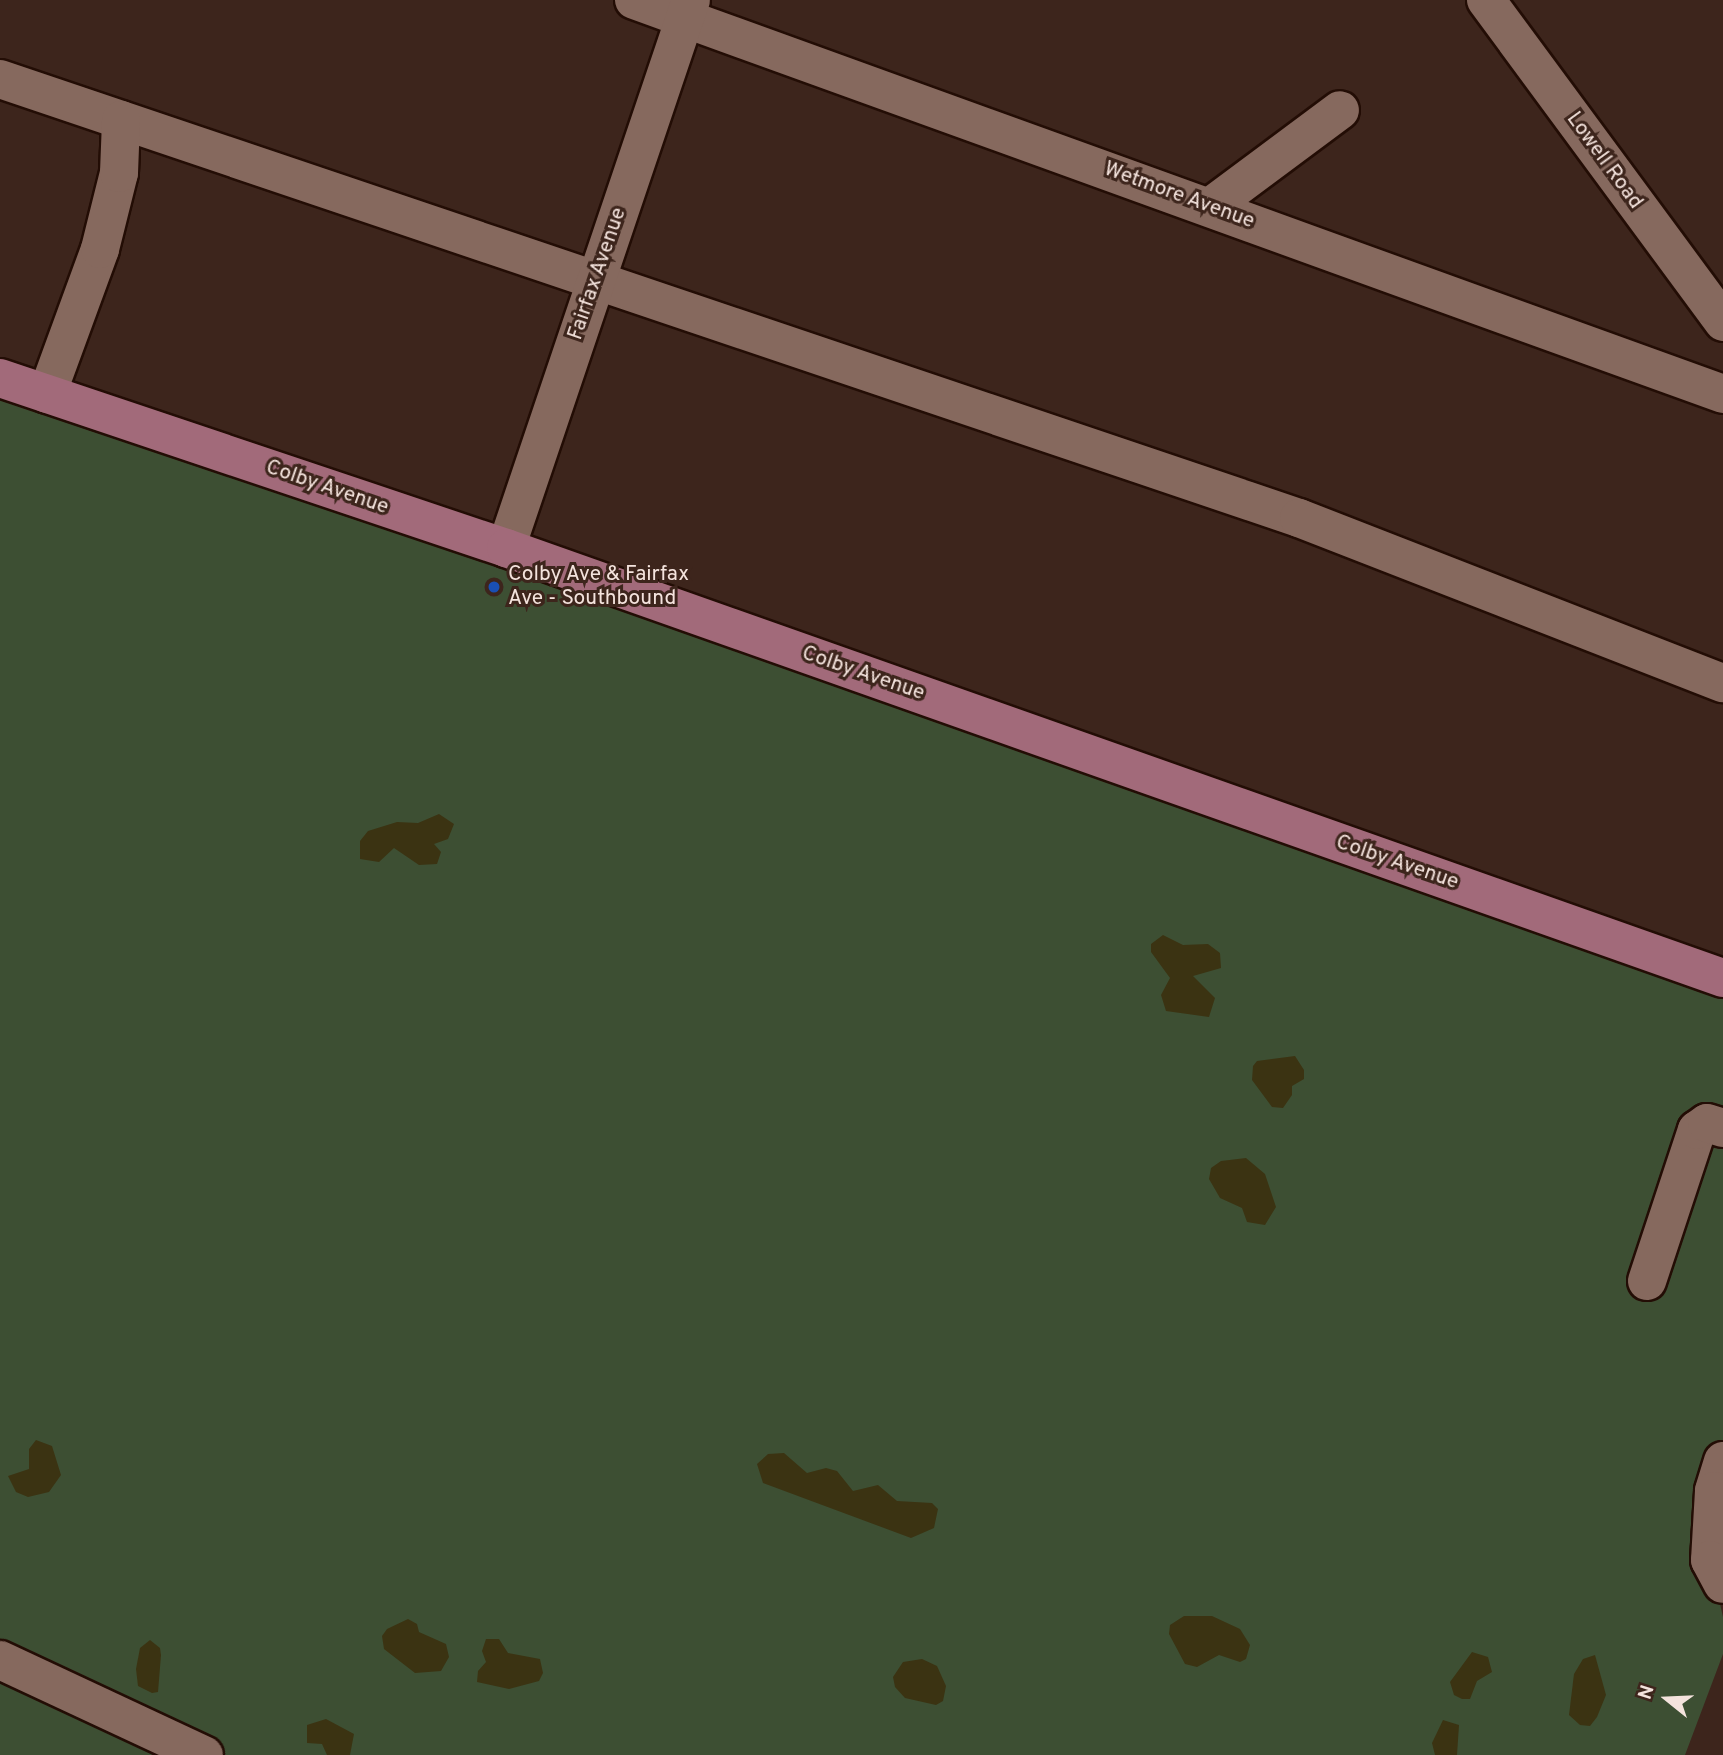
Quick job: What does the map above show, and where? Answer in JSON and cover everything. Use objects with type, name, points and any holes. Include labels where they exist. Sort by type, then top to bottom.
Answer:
[{"type":"main road","name":"Colby Avenue","points":[[0,378],[506,548],[1723,978]]},
{"type":"street","name":"Wetmore Avenue","points":[[634,0],[688,9],[1210,208],[1723,394]]},
{"type":"street","name":"Lowell Road","points":[[1486,0],[1723,322]]},
{"type":"street","name":"Fairfax Avenue","points":[[506,548],[688,9]]},
{"type":"street","points":[[0,79],[1299,518],[1723,683]]},
{"type":"street","points":[[1210,208],[1340,110]]},
{"type":"street","points":[[47,394],[100,249],[119,173],[121,120]]},
{"type":"street","points":[[1647,1281],[1697,1130],[1707,1123],[1723,1128]]},
{"type":"street","points":[[1716,1572],[1714,1491],[1723,1461]]},
{"type":"street","points":[[0,1660],[204,1755]]},
{"type":"green space","points":[[0,378],[1723,978],[1723,1461],[1710,1560],[1723,1617],[1723,1654],[1685,1755],[0,1755]]},
{"type":"sand","points":[[439,814],[454,824],[448,839],[434,844],[441,852],[437,864],[419,865],[394,848],[379,862],[360,859],[360,841],[368,831],[397,822],[418,823]]},
{"type":"sand","points":[[1163,935],[1183,945],[1208,944],[1220,953],[1221,968],[1193,976],[1215,998],[1209,1017],[1166,1011],[1161,995],[1170,978],[1151,952],[1151,944]]},
{"type":"sand","points":[[1295,1056],[1304,1070],[1304,1079],[1292,1086],[1292,1095],[1283,1108],[1272,1107],[1252,1080],[1253,1066],[1257,1061]]},
{"type":"sand","points":[[1246,1158],[1265,1174],[1276,1207],[1265,1225],[1247,1222],[1242,1208],[1220,1198],[1209,1179],[1211,1168],[1221,1161]]},
{"type":"sand","points":[[36,1440],[52,1446],[61,1475],[49,1492],[28,1497],[16,1492],[8,1476],[29,1469],[29,1449]]},
{"type":"sand","points":[[784,1453],[807,1473],[826,1468],[837,1471],[853,1491],[878,1485],[897,1501],[932,1503],[938,1509],[934,1528],[911,1538],[763,1483],[757,1464],[768,1454]]},
{"type":"sand","points":[[1184,1616],[1212,1616],[1240,1629],[1250,1645],[1246,1659],[1240,1662],[1219,1655],[1197,1667],[1185,1664],[1169,1634],[1170,1625]]},
{"type":"sand","points":[[408,1619],[417,1624],[419,1632],[446,1644],[449,1657],[441,1671],[415,1673],[384,1649],[382,1636],[387,1629]]},
{"type":"sand","points":[[486,1639],[499,1639],[508,1653],[540,1659],[543,1673],[539,1681],[509,1689],[477,1682],[478,1671],[486,1662],[482,1651]]},
{"type":"sand","points":[[150,1640],[160,1648],[161,1655],[158,1692],[152,1693],[138,1686],[136,1669],[140,1648]]},
{"type":"sand","points":[[1472,1652],[1488,1657],[1492,1672],[1477,1681],[1470,1699],[1462,1699],[1454,1695],[1450,1682]]},
{"type":"sand","points":[[1595,1655],[1606,1695],[1590,1726],[1580,1725],[1569,1715],[1574,1674],[1583,1659]]},
{"type":"sand","points":[[922,1659],[937,1666],[946,1686],[943,1701],[936,1705],[905,1698],[895,1687],[893,1677],[903,1662]]},
{"type":"sand","points":[[326,1719],[354,1734],[350,1755],[327,1755],[322,1744],[307,1743],[307,1725]]},
{"type":"sand","points":[[1443,1720],[1459,1725],[1457,1755],[1435,1755],[1432,1743]]},
{"type":"place","name":"Colby Ave & Fairfax Ave - Southbound","points":[[494,587]]}]
